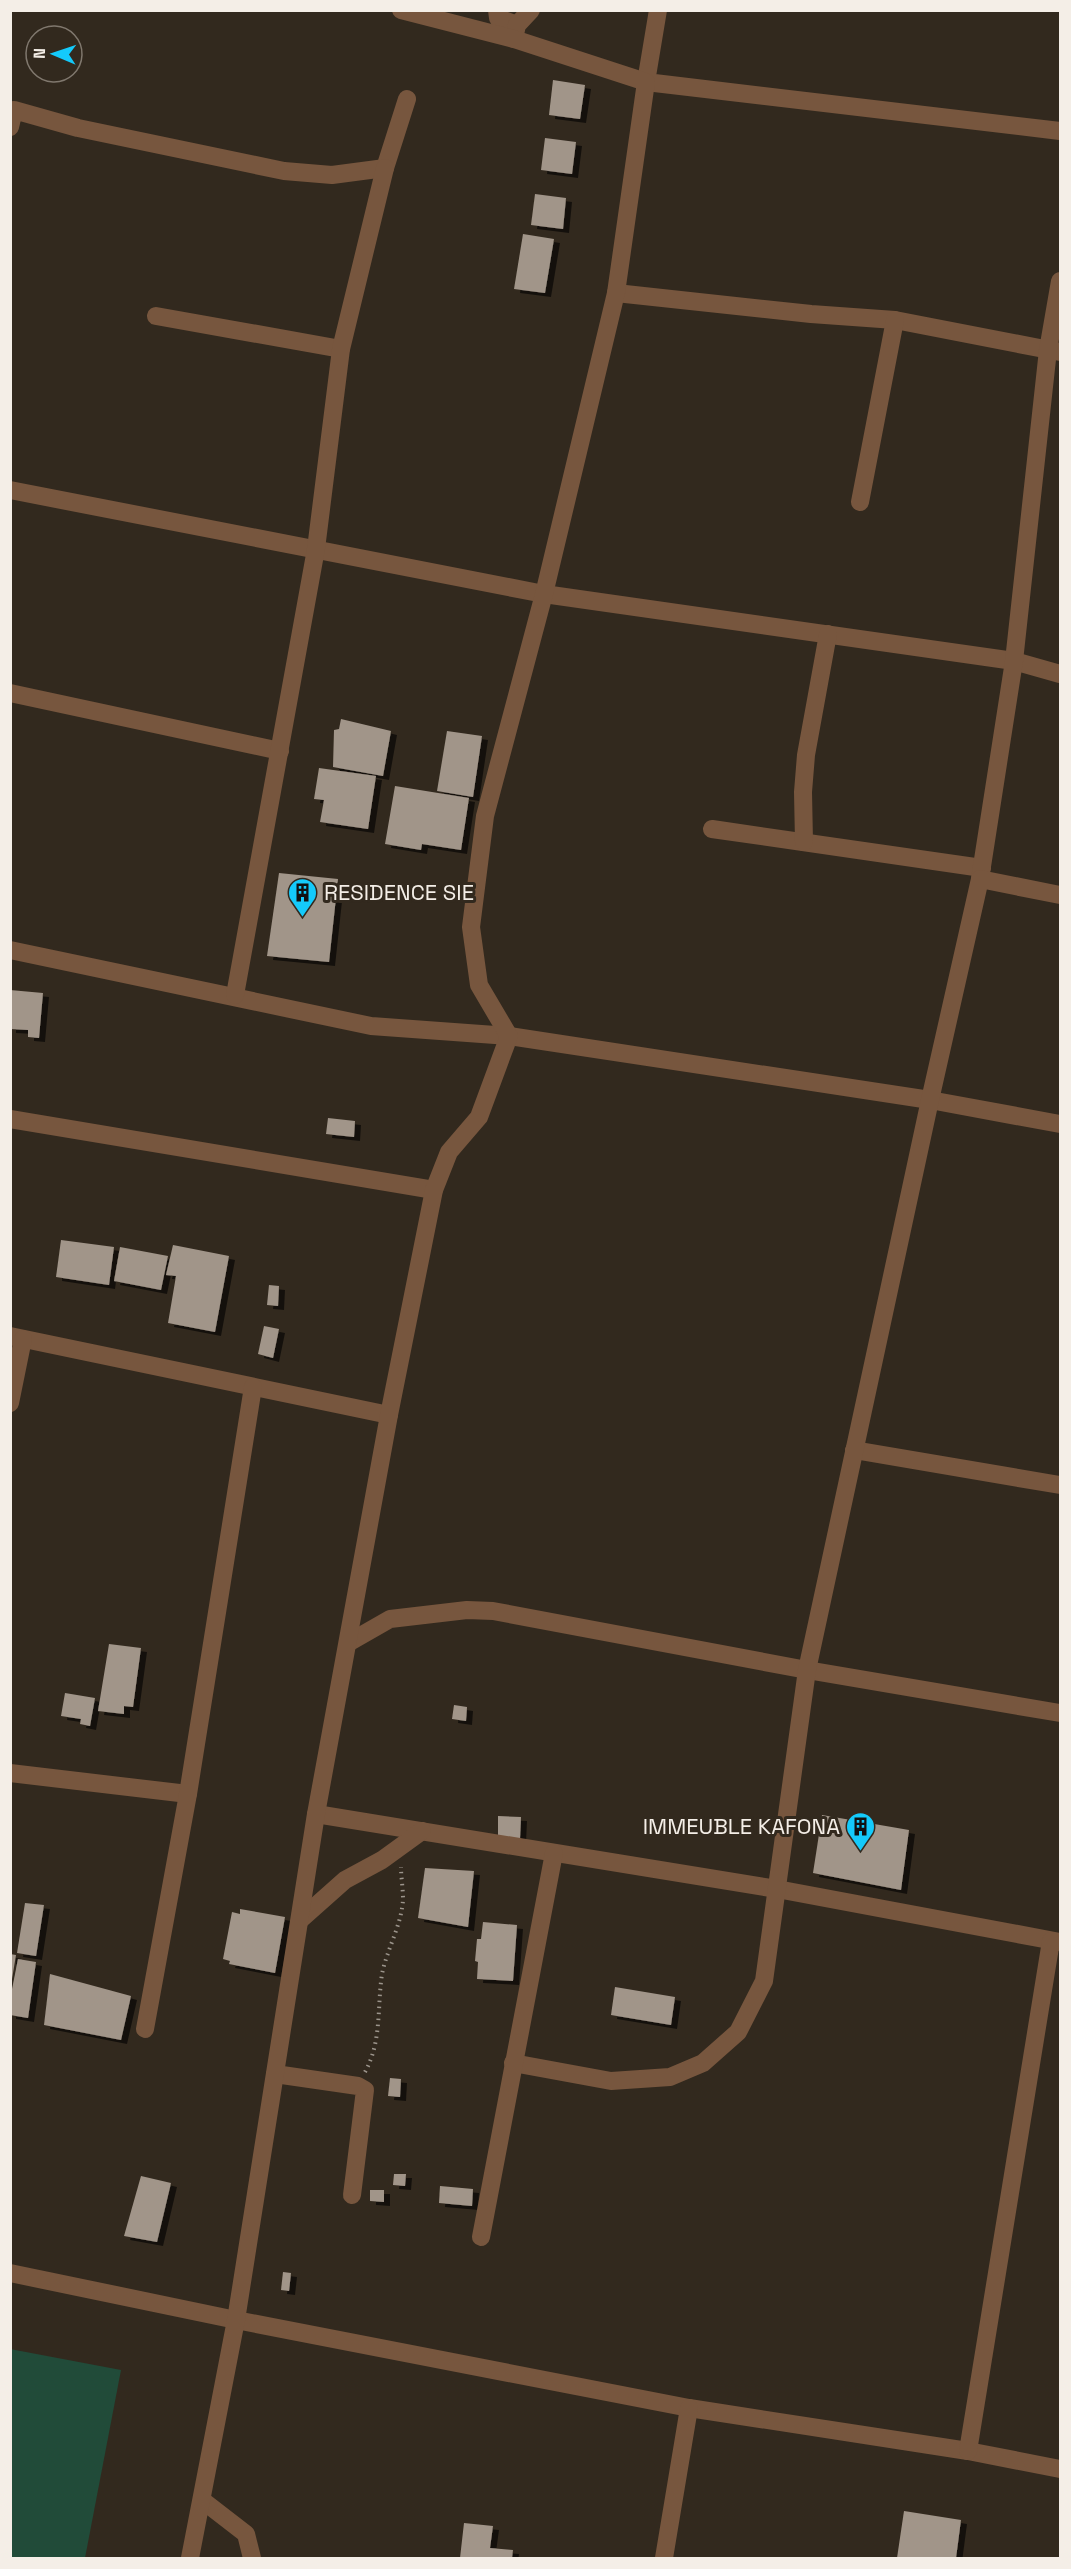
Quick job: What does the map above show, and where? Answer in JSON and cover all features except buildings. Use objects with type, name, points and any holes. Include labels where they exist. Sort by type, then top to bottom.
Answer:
[{"type":"street","points":[[401,10],[515,32],[646,82],[1060,131]]},
{"type":"street","points":[[497,10],[498,18],[515,32]]},
{"type":"street","points":[[515,32],[531,10]]},
{"type":"street","points":[[509,1036],[479,985],[471,927],[485,816],[544,594],[616,293],[658,10]]},
{"type":"street","points":[[235,996],[316,549],[341,349],[385,168],[408,99]]},
{"type":"street","points":[[10,127],[14,110],[78,128],[274,169],[332,175],[385,168]]},
{"type":"street","points":[[513,2062],[611,2081],[670,2077],[703,2063],[738,2032],[764,1981],[807,1670],[981,874],[1014,661],[1054,351],[1060,281]]},
{"type":"street","points":[[616,293],[895,321],[1054,351]]},
{"type":"street","points":[[156,316],[341,349]]},
{"type":"street","points":[[860,502],[895,321]]},
{"type":"street","points":[[10,490],[544,594],[1014,661],[1060,674]]},
{"type":"street","points":[[804,842],[802,792],[806,755],[828,634]]},
{"type":"street","points":[[10,693],[280,751]]},
{"type":"street","points":[[712,829],[804,842],[981,874],[1060,895]]},
{"type":"street","points":[[10,950],[371,1026],[509,1036],[930,1100],[1060,1124]]},
{"type":"street","points":[[190,2559],[236,2320],[316,1814],[389,1415],[434,1190],[449,1152],[479,1117],[509,1036]]},
{"type":"street","points":[[10,1119],[434,1190]]},
{"type":"street","points":[[10,1403],[17,1337],[389,1415]]},
{"type":"street","points":[[145,2029],[188,1794],[253,1387]]},
{"type":"street","points":[[854,1450],[1060,1485]]},
{"type":"street","points":[[348,1643],[390,1619],[467,1610],[493,1611],[807,1670],[1060,1713]]},
{"type":"street","points":[[10,1773],[188,1794]]},
{"type":"street","points":[[316,1814],[777,1889],[1056,1941],[968,2451]]},
{"type":"street","points":[[300,1920],[345,1880],[422,1831]]},
{"type":"street","points":[[481,2237],[554,1853]]},
{"type":"street","points":[[275,2074],[358,2086],[365,2090],[366,2099],[352,2195]]},
{"type":"street","points":[[10,2272],[236,2320],[689,2408],[968,2451],[1060,2469]]},
{"type":"street","points":[[664,2559],[689,2408]]},
{"type":"street","points":[[202,2500],[246,2534],[252,2559]]},
{"type":"path","points":[[358,2086],[370,2063],[379,2031],[379,2002],[386,1954],[396,1930],[403,1900],[399,1847]]},
{"type":"green space","points":[[10,2349],[121,2370],[85,2558],[11,2558]]},
{"type":"place","name":"RESIDENCE SIE","points":[[303,918]]},
{"type":"place","name":"IMMEUBLE KAFONA","points":[[861,1852]]}]
